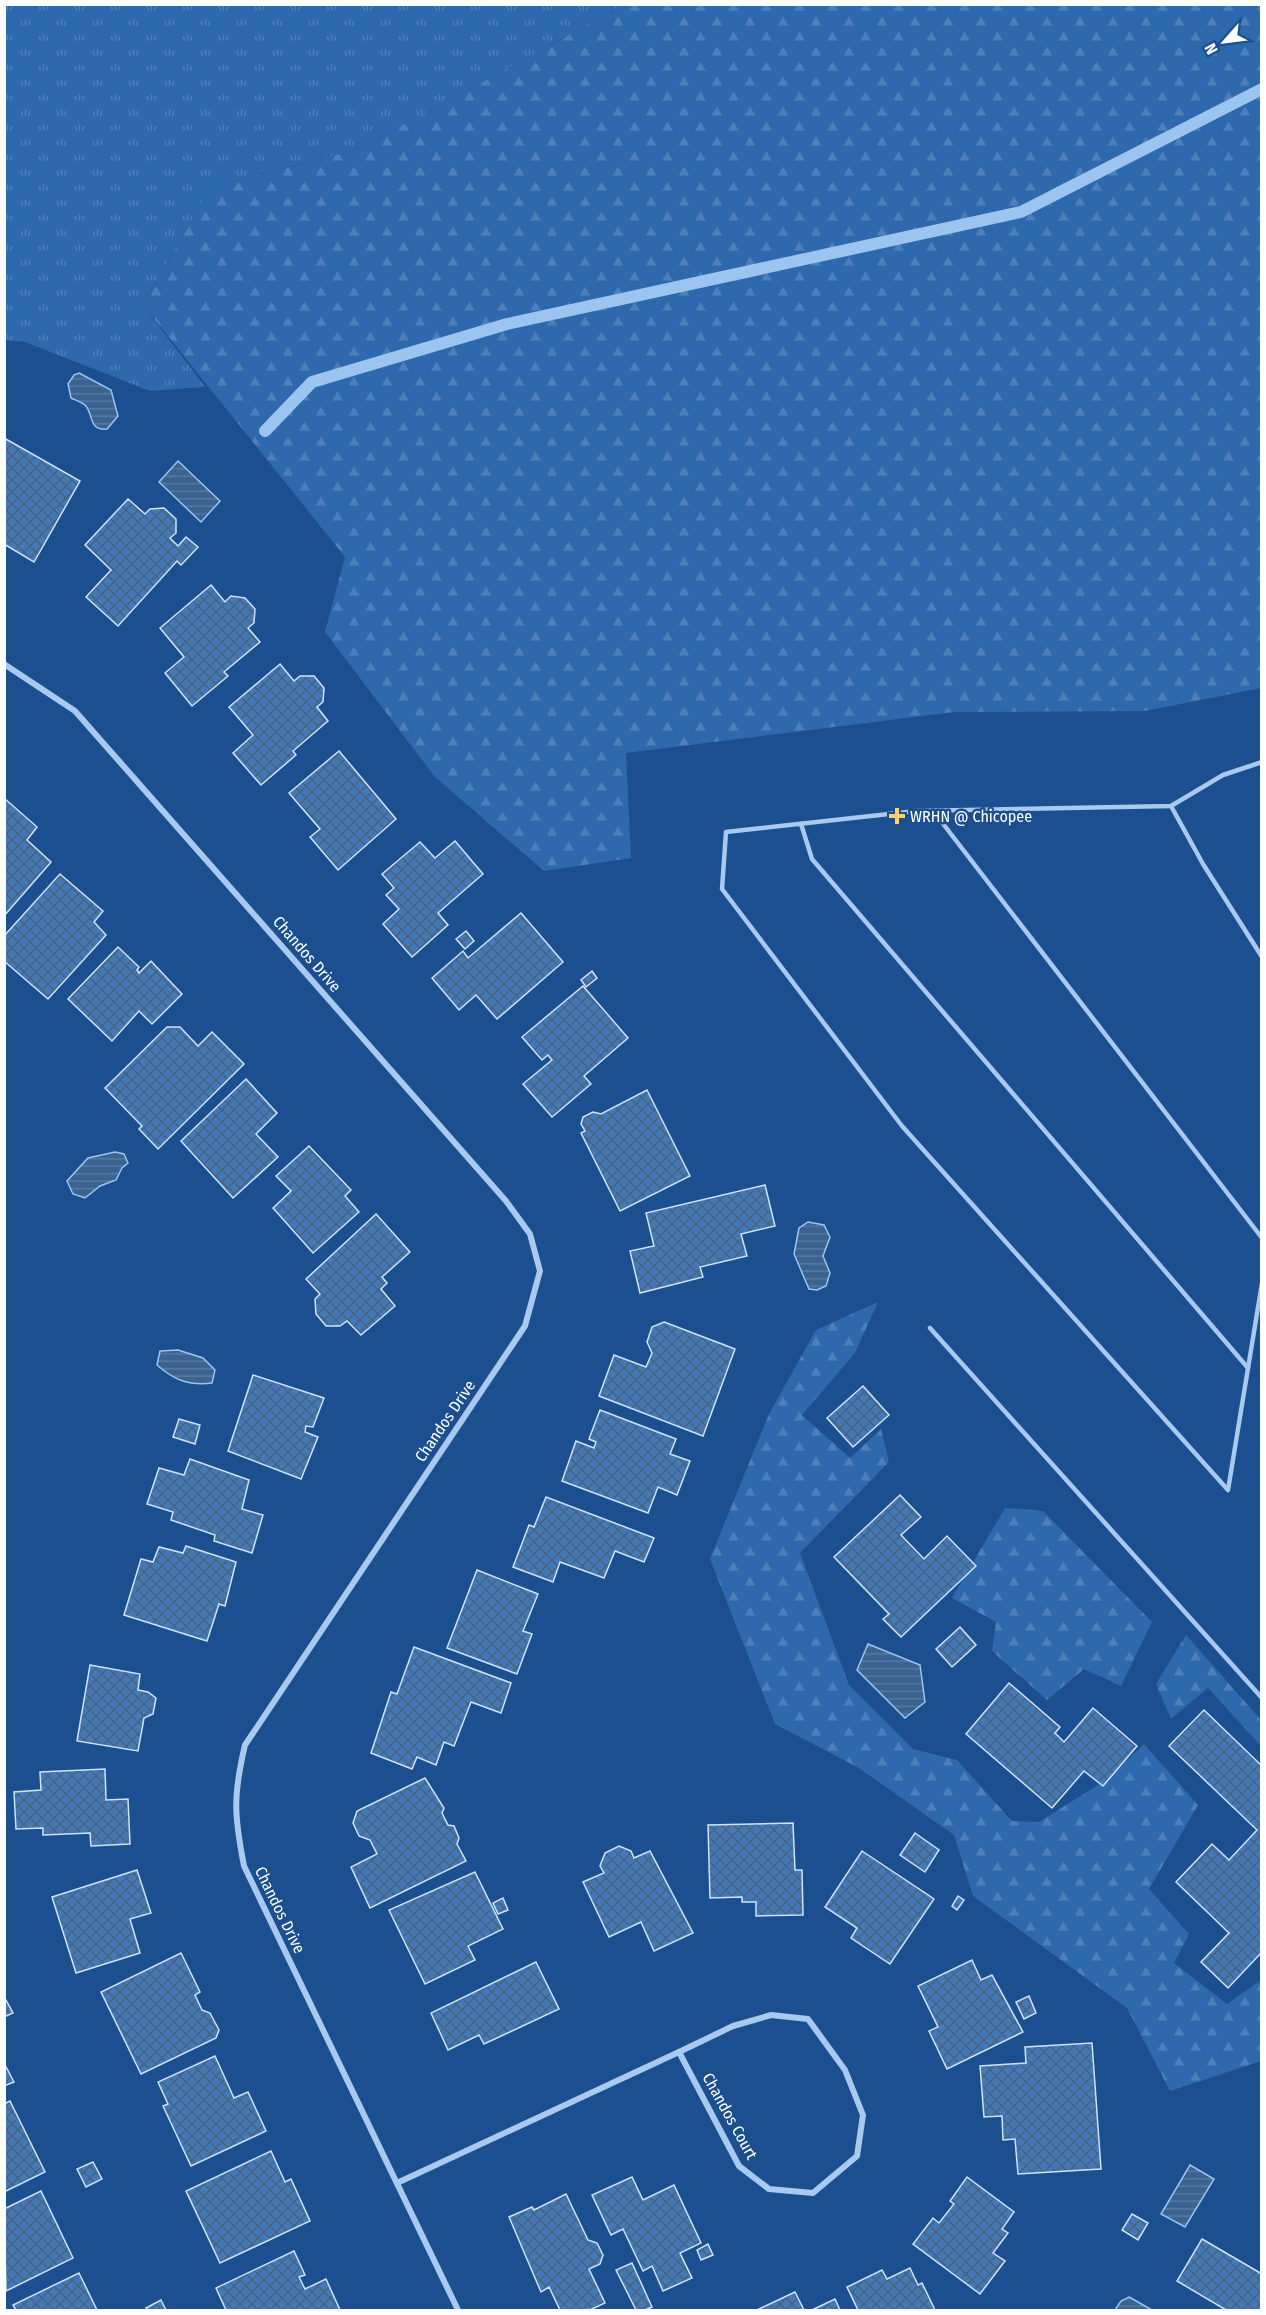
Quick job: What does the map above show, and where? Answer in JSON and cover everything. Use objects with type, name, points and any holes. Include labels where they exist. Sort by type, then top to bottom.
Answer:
[{"type":"street","name":"Chandos Drive","points":[[4,664],[75,711],[506,1201],[530,1234],[540,1271],[525,1326],[245,1745],[236,1782],[234,1816],[244,1866],[458,2310]]},
{"type":"street","name":"Chandos Court","points":[[397,2183],[733,2026],[771,2015],[808,2019],[845,2070],[862,2115],[856,2156],[813,2193],[769,2189],[739,2166],[679,2052]]},
{"type":"lane","points":[[1262,762],[1223,776],[1171,806],[916,811],[726,832],[722,889],[902,1126],[1228,1490],[1262,1283]]},
{"type":"lane","points":[[1171,806],[1203,864],[1262,957]]},
{"type":"lane","points":[[934,812],[1262,1238]]},
{"type":"lane","points":[[801,824],[812,859],[1248,1368]]},
{"type":"lane","points":[[930,1328],[1262,1698]]},
{"type":"green space","points":[[4,5],[624,5],[359,149],[211,187],[143,305],[205,387],[150,391],[25,342],[5,340]]},
{"type":"green space","points":[[624,5],[1261,5],[1261,688],[1145,711],[954,712],[626,753],[631,858],[544,871],[435,777],[325,632],[345,557],[143,305],[211,187],[359,149]]},
{"type":"green space","points":[[878,1302],[855,1353],[802,1415],[850,1458],[881,1429],[889,1462],[800,1553],[849,1685],[913,1749],[957,1760],[1012,1821],[1039,1822],[1106,1780],[1144,1744],[1198,1805],[1149,1889],[1189,1934],[1174,1963],[1227,2004],[1261,1980],[1261,2061],[1170,2091],[1127,2008],[973,1896],[954,1835],[859,1768],[775,1724],[710,1559],[769,1414],[816,1330]]},
{"type":"green space","points":[[1005,1508],[1043,1511],[1152,1622],[1121,1686],[1084,1669],[1047,1700],[992,1651],[996,1622],[952,1598]]},
{"type":"green space","points":[[1186,1635],[1261,1720],[1261,1746],[1208,1688],[1171,1719],[1156,1684]]},
{"type":"shaded area","points":[[79,373],[111,390],[118,416],[107,429],[94,425],[85,405],[71,398],[68,384],[74,375]]},
{"type":"shaded area","points":[[178,461],[220,501],[201,522],[159,482]]},
{"type":"shaded area","points":[[115,1152],[124,1154],[128,1163],[122,1168],[116,1180],[100,1186],[85,1198],[73,1194],[67,1181],[88,1158]]},
{"type":"shaded area","points":[[808,1222],[824,1225],[830,1237],[823,1256],[830,1273],[826,1286],[817,1290],[809,1289],[794,1254],[799,1228]]},
{"type":"shaded area","points":[[178,1350],[203,1358],[215,1370],[212,1383],[196,1384],[182,1381],[157,1365],[160,1351]]},
{"type":"shaded area","points":[[868,1644],[920,1665],[925,1702],[905,1718],[857,1670]]},
{"type":"shaded area","points":[[1190,2165],[1214,2179],[1185,2227],[1161,2214]]},
{"type":"shaded area","points":[[1129,2297],[1152,2310],[1115,2310],[1121,2301]]},
{"type":"building","points":[[4,438],[80,481],[34,562],[4,544]]},
{"type":"building","points":[[128,499],[145,514],[150,509],[164,508],[176,519],[176,533],[170,538],[178,546],[186,537],[198,547],[181,565],[177,561],[118,626],[86,597],[111,570],[85,545]]},
{"type":"building","points":[[211,585],[225,602],[231,596],[245,598],[255,609],[254,623],[248,628],[260,642],[224,672],[228,676],[192,706],[165,673],[184,657],[160,628]]},
{"type":"building","points":[[280,664],[294,681],[300,676],[314,676],[324,688],[323,702],[317,707],[328,721],[293,751],[296,755],[261,785],[233,753],[253,735],[229,707]]},
{"type":"building","points":[[339,751],[396,819],[338,870],[310,837],[320,829],[289,793]]},
{"type":"building","points":[[4,798],[37,827],[27,840],[51,862],[4,916]]},
{"type":"building","points":[[455,841],[483,874],[438,913],[448,925],[412,957],[383,924],[399,909],[386,895],[394,888],[382,874],[420,842],[435,858]]},
{"type":"building","points":[[60,874],[103,911],[94,922],[106,935],[48,999],[4,961],[4,936]]},
{"type":"building","points":[[521,913],[563,962],[497,1019],[476,995],[459,1010],[432,978],[463,951],[468,958]]},
{"type":"building","points":[[466,931],[474,941],[465,949],[456,939]]},
{"type":"building","points":[[118,947],[139,967],[137,970],[139,973],[151,961],[182,994],[152,1024],[139,1011],[112,1041],[68,999]]},
{"type":"building","points":[[592,971],[597,978],[586,987],[581,980]]},
{"type":"building","points":[[583,986],[628,1038],[584,1076],[591,1084],[552,1117],[523,1084],[552,1060],[548,1055],[542,1060],[522,1037]]},
{"type":"building","points":[[167,1027],[180,1027],[198,1046],[212,1032],[244,1064],[158,1149],[139,1129],[142,1126],[105,1088]]},
{"type":"building","points":[[246,1079],[277,1113],[256,1134],[278,1157],[233,1198],[181,1141]]},
{"type":"building","points":[[647,1090],[690,1176],[620,1211],[581,1133],[585,1131],[581,1124],[583,1117],[593,1112],[601,1114]]},
{"type":"building","points":[[309,1146],[351,1190],[345,1196],[359,1212],[313,1253],[273,1208],[291,1191],[276,1176]]},
{"type":"building","points":[[765,1185],[775,1226],[741,1234],[747,1256],[700,1267],[703,1277],[640,1293],[630,1251],[654,1246],[646,1213]]},
{"type":"building","points":[[376,1214],[410,1252],[382,1277],[387,1283],[381,1289],[395,1306],[361,1335],[347,1321],[340,1326],[326,1326],[316,1314],[315,1299],[320,1294],[306,1279]]},
{"type":"building","points":[[664,1322],[735,1349],[703,1436],[599,1396],[614,1355],[646,1367],[652,1353],[647,1342],[652,1327]]},
{"type":"building","points":[[253,1375],[324,1398],[313,1427],[306,1426],[305,1432],[318,1437],[301,1479],[228,1451]]},
{"type":"building","points":[[863,1386],[889,1415],[853,1447],[827,1418]]},
{"type":"building","points":[[600,1410],[676,1439],[670,1454],[690,1461],[677,1495],[658,1487],[648,1513],[562,1481],[576,1441],[594,1448],[596,1442],[589,1439]]},
{"type":"building","points":[[179,1419],[200,1425],[195,1444],[173,1437]]},
{"type":"building","points":[[190,1459],[249,1480],[242,1509],[263,1515],[252,1553],[214,1541],[215,1535],[171,1520],[173,1512],[147,1504],[159,1468],[184,1475]]},
{"type":"building","points":[[900,1495],[921,1517],[901,1535],[924,1559],[947,1536],[976,1566],[901,1637],[883,1619],[889,1614],[834,1557]]},
{"type":"building","points":[[546,1497],[654,1538],[644,1562],[615,1551],[604,1578],[560,1562],[553,1582],[513,1567],[529,1525],[534,1527]]},
{"type":"building","points":[[186,1546],[236,1562],[225,1606],[219,1604],[207,1641],[124,1615],[141,1559],[153,1562],[159,1547],[183,1553]]},
{"type":"building","points":[[477,1570],[538,1594],[523,1631],[532,1634],[517,1674],[447,1648]]},
{"type":"building","points":[[960,1627],[976,1645],[952,1667],[936,1649]]},
{"type":"building","points":[[414,1647],[511,1683],[501,1713],[471,1702],[454,1746],[444,1742],[436,1765],[417,1757],[412,1769],[371,1753],[391,1692],[397,1694]]},
{"type":"building","points":[[90,1665],[140,1674],[138,1690],[148,1692],[156,1698],[153,1714],[144,1718],[138,1751],[77,1741]]},
{"type":"building","points":[[1009,1683],[1060,1727],[1055,1733],[1064,1742],[1093,1708],[1137,1746],[1103,1786],[1084,1771],[1052,1808],[966,1734]]},
{"type":"building","points":[[1204,1710],[1262,1766],[1262,1952],[1228,1988],[1201,1962],[1229,1933],[1176,1882],[1212,1844],[1229,1860],[1257,1830],[1169,1746]]},
{"type":"building","points":[[105,1769],[106,1800],[128,1799],[130,1844],[91,1846],[90,1833],[43,1835],[43,1828],[16,1829],[14,1792],[41,1790],[40,1772]]},
{"type":"building","points":[[425,1778],[444,1808],[442,1813],[448,1825],[454,1826],[459,1838],[457,1844],[466,1861],[370,1908],[351,1867],[377,1854],[370,1840],[359,1836],[353,1823],[357,1811]]},
{"type":"building","points":[[793,1823],[795,1870],[802,1870],[803,1915],[756,1916],[756,1902],[742,1902],[742,1897],[710,1898],[708,1825]]},
{"type":"building","points":[[915,1833],[939,1850],[925,1872],[900,1855]]},
{"type":"building","points":[[619,1846],[631,1851],[634,1858],[650,1851],[693,1933],[654,1951],[641,1922],[609,1937],[583,1882],[604,1873],[600,1866],[605,1853]]},
{"type":"building","points":[[862,1851],[934,1899],[890,1964],[851,1938],[857,1928],[825,1907]]},
{"type":"building","points":[[137,1870],[151,1913],[130,1919],[140,1953],[76,1973],[52,1897]]},
{"type":"building","points":[[475,1872],[503,1929],[468,1946],[475,1960],[425,1984],[389,1910]]},
{"type":"building","points":[[958,1896],[964,1900],[957,1910],[952,1906]]},
{"type":"building","points":[[503,1898],[508,1910],[498,1914],[493,1903]]},
{"type":"building","points":[[181,1953],[200,1992],[195,1995],[202,2010],[210,2013],[219,2030],[216,2038],[141,2074],[101,1992]]},
{"type":"building","points":[[972,1960],[981,1980],[992,1975],[1023,2032],[947,2069],[929,2031],[938,2027],[918,1986]]},
{"type":"building","points":[[536,1962],[559,2009],[484,2044],[479,2035],[448,2050],[431,2013]]},
{"type":"building","points":[[1029,1996],[1036,2013],[1024,2019],[1016,2002]]},
{"type":"building","points":[[6,2000],[13,2013],[4,2017],[4,2001]]},
{"type":"building","points":[[1092,2043],[1101,2169],[1018,2174],[1015,2139],[1003,2140],[1002,2116],[984,2117],[980,2066],[1026,2063],[1025,2047]]},
{"type":"building","points":[[215,2056],[234,2098],[248,2092],[266,2131],[191,2166],[163,2106],[168,2104],[158,2082]]},
{"type":"building","points":[[4,2063],[14,2082],[4,2086]]},
{"type":"building","points":[[10,2101],[45,2172],[4,2192],[4,2104]]},
{"type":"building","points":[[271,2151],[285,2182],[291,2179],[310,2221],[220,2263],[186,2191]]},
{"type":"building","points":[[93,2162],[102,2179],[86,2187],[77,2169]]},
{"type":"building","points":[[632,2177],[643,2200],[674,2185],[701,2243],[680,2253],[692,2278],[663,2291],[652,2266],[643,2271],[623,2229],[611,2235],[592,2195]]},
{"type":"building","points":[[967,2177],[1014,2212],[1002,2229],[1008,2233],[993,2253],[1005,2261],[980,2294],[913,2244],[933,2218],[939,2223],[954,2204],[950,2201]]},
{"type":"building","points":[[41,2191],[73,2258],[6,2291],[4,2209]]},
{"type":"building","points":[[566,2194],[588,2240],[597,2243],[603,2255],[600,2264],[589,2269],[605,2303],[590,2310],[560,2310],[549,2287],[541,2292],[509,2217],[532,2207],[534,2210]]},
{"type":"building","points":[[1132,2214],[1148,2223],[1138,2240],[1122,2230]]},
{"type":"building","points":[[1202,2239],[1262,2274],[1262,2310],[1226,2310],[1177,2281]]},
{"type":"building","points":[[708,2244],[713,2255],[701,2260],[697,2250]]},
{"type":"building","points":[[294,2251],[305,2275],[299,2277],[305,2289],[326,2279],[340,2310],[226,2310],[216,2288]]},
{"type":"building","points":[[632,2263],[652,2307],[645,2310],[636,2310],[616,2270]]},
{"type":"building","points":[[910,2268],[918,2285],[922,2283],[935,2310],[858,2310],[847,2287],[882,2270],[887,2279]]},
{"type":"building","points":[[79,2273],[97,2310],[16,2310],[13,2305]]},
{"type":"building","points":[[795,2292],[804,2310],[757,2310]]},
{"type":"building","points":[[835,2299],[840,2310],[812,2310]]},
{"type":"building","points":[[161,2300],[166,2310],[146,2308]]},
{"type":"waterway","points":[[265,431],[312,382],[507,324],[1021,212],[1262,89]]},
{"type":"place","name":"WRHN @ Chicopee","points":[[897,816]]}]
